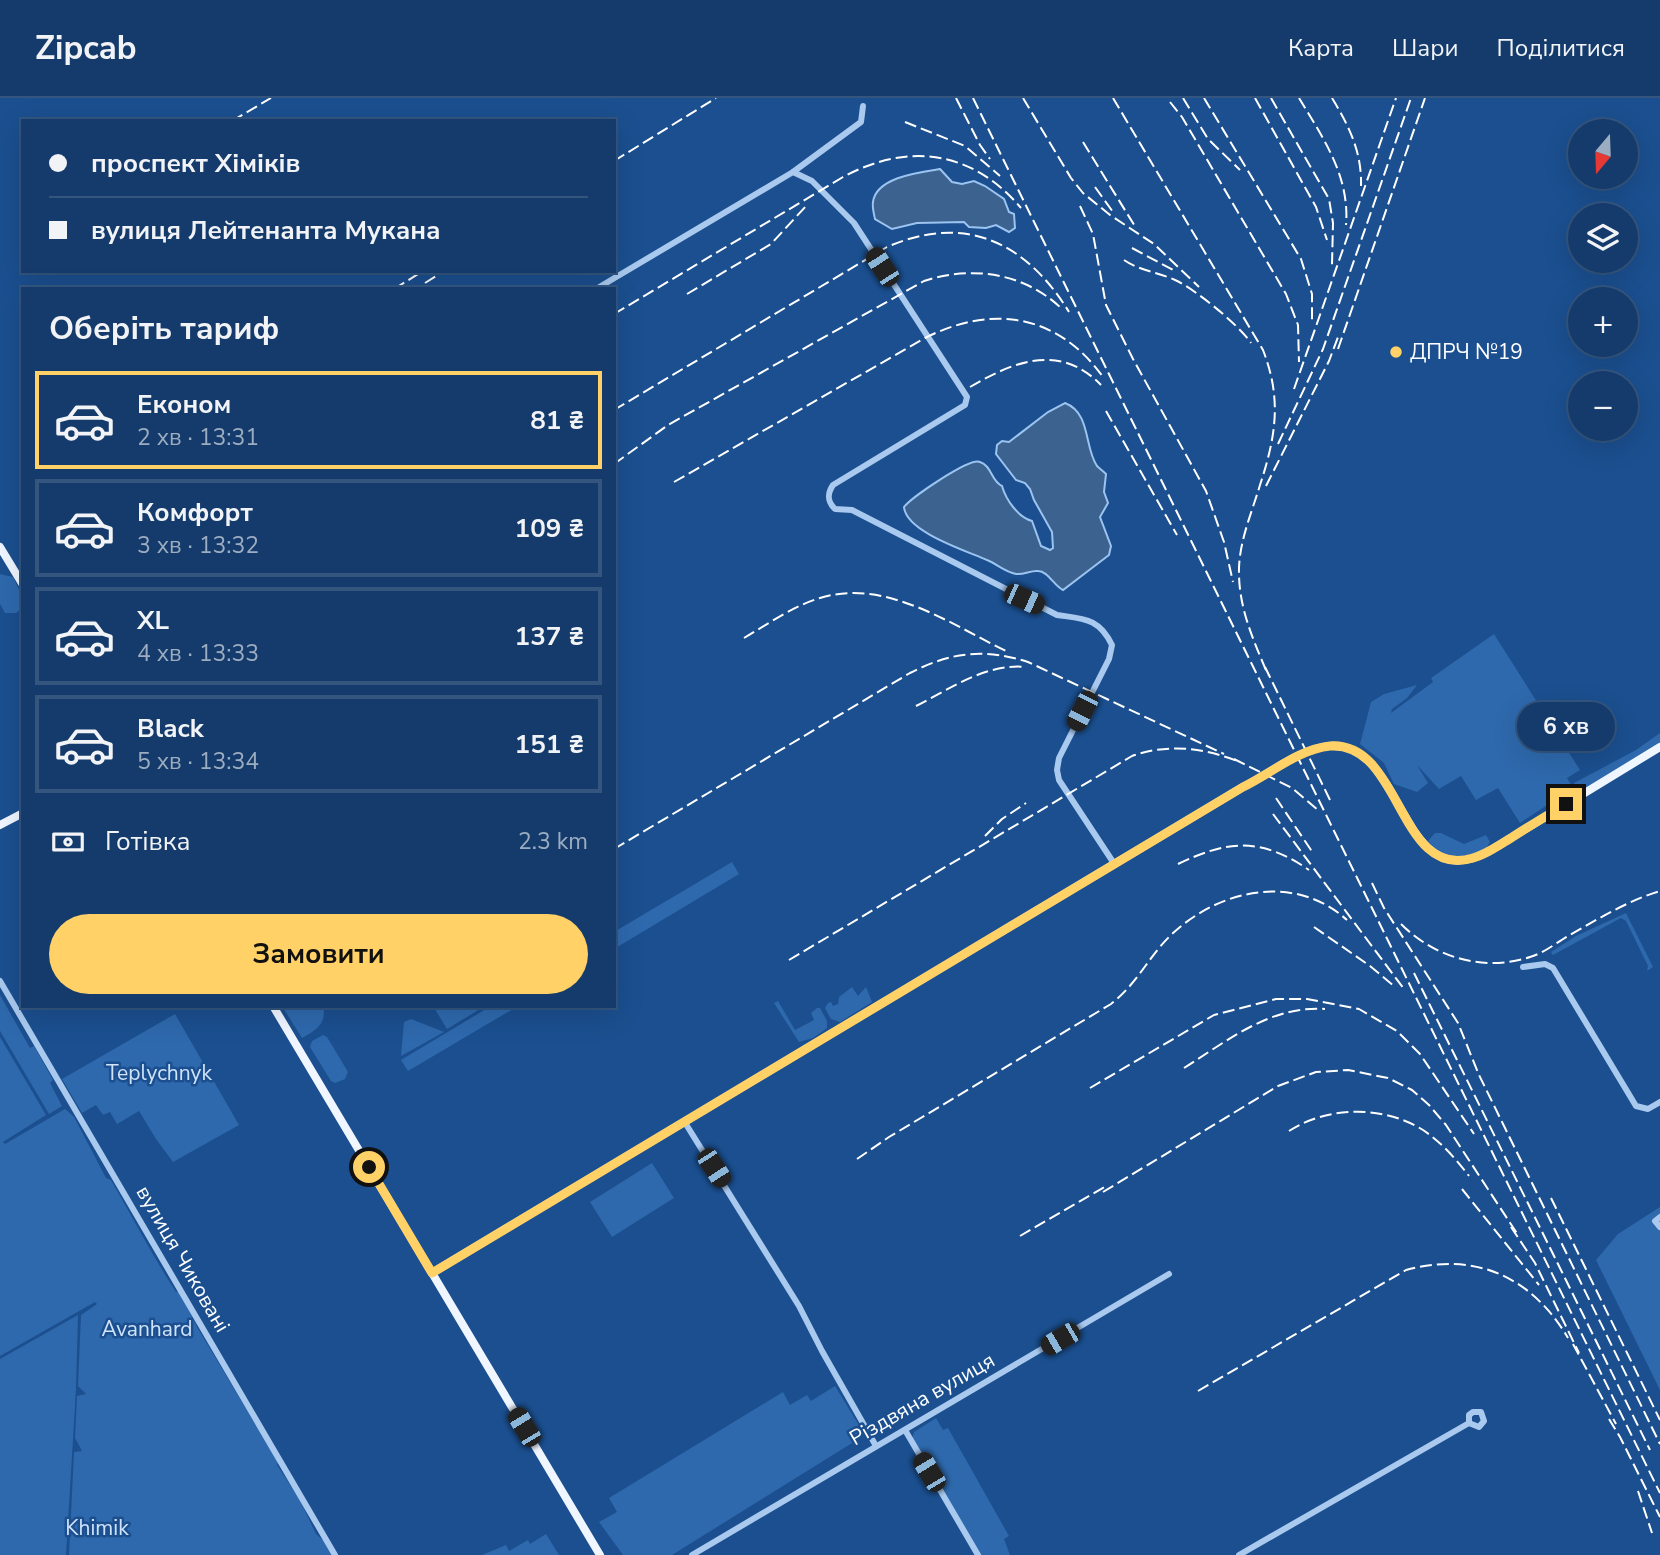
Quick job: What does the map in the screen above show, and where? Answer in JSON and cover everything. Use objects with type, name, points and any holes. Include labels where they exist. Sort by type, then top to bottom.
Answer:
[{"type":"main road","points":[[0,547],[21,582]]},
{"type":"main road","points":[[432,1273],[1243,787],[1301,755],[1324,747],[1347,747],[1364,755],[1376,769],[1423,843],[1436,855],[1459,860],[1474,858],[1492,850],[1660,747]]},
{"type":"main road","points":[[0,825],[21,814]]},
{"type":"main road","points":[[274,1008],[600,1555]]},
{"type":"street","points":[[599,287],[793,172],[861,122],[863,106]]},
{"type":"street","points":[[793,172],[812,181],[854,223],[967,397],[965,405],[833,485],[828,499],[835,509],[852,510],[1057,615],[1089,619],[1095,622],[1109,639],[1112,645],[1109,659],[1062,750],[1057,770],[1059,780],[1115,865]]},
{"type":"street","points":[[1523,967],[1545,964],[1553,968],[1636,1106],[1648,1109],[1660,1102]]},
{"type":"street","name":"вулиця Чиковані","points":[[0,981],[335,1555]]},
{"type":"street","points":[[684,1121],[799,1306],[876,1446]]},
{"type":"street","points":[[1660,1217],[1655,1221],[1660,1227]]},
{"type":"street","name":"Різдвяна вулиця","points":[[692,1555],[1169,1274]]},
{"type":"street","points":[[1239,1555],[1469,1423]]},
{"type":"street","points":[[905,1430],[978,1555]]},
{"type":"green space","points":[[0,574],[13,577],[21,594],[21,609],[16,613],[5,613],[0,604]]},
{"type":"green space","points":[[1494,634],[1580,770],[1567,778],[1573,788],[1520,823],[1498,788],[1476,800],[1461,776],[1439,789],[1417,765],[1428,783],[1417,792],[1394,784],[1384,763],[1360,744],[1371,702],[1384,694],[1417,685],[1391,713],[1433,682],[1431,678]]},
{"type":"green space","points":[[1660,733],[1660,744],[1580,793],[1574,783],[1636,750]]},
{"type":"green space","points":[[1435,833],[1441,833],[1464,844],[1486,835],[1490,842],[1475,855],[1454,857],[1439,852],[1428,841]]},
{"type":"green space","points":[[732,862],[739,874],[616,948],[616,931]]},
{"type":"green space","points":[[1626,913],[1653,967],[1647,971],[1648,966],[1626,921],[1621,918],[1553,955],[1551,952],[1576,936]]},
{"type":"green space","points":[[852,987],[858,996],[866,987],[872,1002],[840,1022],[831,1019],[825,1008],[828,1003],[831,1002],[833,1006],[838,1004],[839,997]]},
{"type":"green space","points":[[0,995],[30,1048],[34,1046],[53,1080],[50,1083],[62,1106],[49,1114],[0,1031]]},
{"type":"green space","points":[[778,1001],[795,1030],[814,1020],[811,1013],[817,1008],[820,1008],[827,1021],[827,1028],[813,1038],[799,1042],[774,1003]]},
{"type":"green space","points":[[283,1008],[323,1008],[322,1022],[302,1038]]},
{"type":"green space","points":[[434,1008],[482,1008],[447,1029]]},
{"type":"green space","points":[[488,1008],[515,1008],[408,1071],[401,1060]]},
{"type":"green space","name":"Teplychnyk","points":[[175,1014],[239,1125],[173,1162],[139,1111],[117,1124],[110,1112],[103,1115],[96,1105],[82,1113],[62,1079]]},
{"type":"green space","points":[[411,1019],[444,1032],[401,1056],[404,1022]]},
{"type":"green space","points":[[323,1035],[327,1037],[348,1072],[345,1079],[335,1083],[331,1081],[310,1047],[312,1041]]},
{"type":"green space","points":[[0,1037],[46,1115],[3,1142],[5,1144],[65,1109],[74,1117],[106,1178],[111,1180],[168,1279],[176,1292],[179,1291],[197,1327],[278,1462],[277,1465],[299,1498],[316,1534],[324,1541],[332,1555],[69,1555],[74,1452],[82,1451],[75,1438],[77,1396],[86,1394],[78,1386],[81,1315],[97,1304],[95,1302],[0,1356]]},
{"type":"green space","points":[[652,1163],[674,1198],[612,1237],[590,1202]]},
{"type":"green space","points":[[1660,1207],[1660,1390],[1596,1260],[1618,1234]]},
{"type":"green space","points":[[78,1315],[66,1555],[0,1555],[0,1359]]},
{"type":"green space","points":[[835,1386],[865,1435],[672,1555],[623,1555],[599,1522],[617,1512],[609,1498],[783,1392],[790,1405],[807,1395],[811,1401]]},
{"type":"green space","points":[[936,1418],[943,1430],[948,1428],[1009,1536],[1004,1539],[1010,1555],[981,1555],[912,1439],[914,1432]]},
{"type":"green space","points":[[546,1534],[559,1555],[482,1555],[506,1545],[509,1551],[528,1540],[530,1544]]},
{"type":"shaded area","points":[[940,169],[952,182],[962,184],[974,181],[1004,199],[1009,212],[1014,214],[1015,228],[1009,232],[996,225],[986,228],[969,227],[964,222],[917,223],[892,229],[875,219],[873,202],[882,187],[900,177]]},
{"type":"shaded area","points":[[1065,403],[1079,414],[1093,458],[1106,474],[1104,492],[1108,503],[1100,517],[1111,546],[1109,555],[1063,590],[1042,572],[1012,573],[939,540],[915,525],[907,516],[904,507],[918,495],[954,471],[980,462],[1002,486],[1013,507],[1032,521],[1041,546],[1050,550],[1053,548],[1052,532],[1030,489],[1025,483],[1016,480],[996,454],[997,445],[1002,441],[1009,442],[1048,412]]},
{"type":"railway","points":[[235,119],[271,98]]},
{"type":"railway","points":[[616,160],[716,98]]},
{"type":"railway","points":[[956,98],[990,159]]},
{"type":"railway","points":[[973,98],[1660,1493]]},
{"type":"railway","points":[[1023,98],[1071,178],[1083,193],[1110,215],[1154,244],[1199,287]]},
{"type":"railway","points":[[1113,98],[1263,350],[1269,368],[1275,401],[1273,434],[1266,467],[1244,536],[1239,568],[1244,610],[1268,675]]},
{"type":"railway","points":[[1183,98],[1208,139],[1240,170]]},
{"type":"railway","points":[[1204,98],[1301,259],[1312,294],[1312,322]]},
{"type":"railway","points":[[1255,98],[1316,207],[1327,240]]},
{"type":"railway","points":[[1271,98],[1329,199],[1333,223],[1332,265]]},
{"type":"railway","points":[[1299,98],[1333,158],[1339,174],[1344,190],[1346,225]]},
{"type":"railway","points":[[1332,98],[1353,140],[1359,162],[1361,186]]},
{"type":"railway","points":[[1294,389],[1396,98]]},
{"type":"railway","points":[[1278,444],[1323,349],[1411,98]]},
{"type":"railway","points":[[1338,349],[1425,98]]},
{"type":"railway","points":[[1170,102],[1182,117],[1286,294],[1298,325],[1299,362]]},
{"type":"railway","points":[[905,122],[965,146],[1000,176]]},
{"type":"railway","points":[[1083,142],[1136,228]]},
{"type":"railway","points":[[616,313],[843,177],[891,159],[915,156],[960,163],[982,174],[1021,208]]},
{"type":"railway","points":[[1095,187],[1113,212]]},
{"type":"railway","points":[[687,294],[771,244],[807,205]]},
{"type":"railway","points":[[1080,206],[1093,234],[1106,305],[1206,491],[1224,542],[1233,582]]},
{"type":"railway","points":[[616,409],[887,247],[915,237],[942,233],[968,234],[991,240],[1013,252],[1033,268],[1069,312]]},
{"type":"railway","points":[[1132,248],[1175,271]]},
{"type":"railway","points":[[1124,260],[1136,267],[1175,280],[1194,291],[1227,318],[1251,343]]},
{"type":"railway","points":[[397,287],[420,273]]},
{"type":"railway","points":[[425,283],[441,273]]},
{"type":"railway","points":[[616,463],[668,425],[924,281],[961,274],[997,276],[1032,287],[1062,309]]},
{"type":"railway","points":[[674,482],[925,338],[950,327],[999,319],[1022,321],[1045,328],[1066,340],[1085,356],[1103,377]]},
{"type":"railway","points":[[1266,486],[1329,361],[1338,337]]},
{"type":"railway","points":[[970,387],[1003,370],[1036,360],[1069,364],[1101,385]]},
{"type":"railway","points":[[1106,411],[1177,535]]},
{"type":"railway","points":[[744,638],[810,601],[845,593],[869,594],[917,607],[1006,651]]},
{"type":"railway","points":[[616,848],[910,673],[940,660],[968,654],[997,655],[1028,662],[1224,754]]},
{"type":"railway","points":[[916,706],[983,673],[1026,667]]},
{"type":"railway","points":[[1265,667],[1331,802]]},
{"type":"railway","points":[[789,960],[1132,756],[1173,748],[1213,753],[1240,762]]},
{"type":"railway","points":[[1234,759],[1292,788],[1319,811]]},
{"type":"railway","points":[[1276,798],[1313,853]]},
{"type":"railway","points":[[985,836],[1002,819],[1026,803]]},
{"type":"railway","points":[[1273,814],[1404,989]]},
{"type":"railway","points":[[1178,864],[1213,850],[1244,846],[1275,852],[1309,870]]},
{"type":"railway","points":[[1372,883],[1384,908],[1458,1023],[1479,1075],[1660,1444]]},
{"type":"railway","points":[[1401,924],[1429,946],[1461,959],[1495,963],[1513,961],[1540,953],[1613,911],[1660,891]]},
{"type":"railway","points":[[857,1159],[889,1137],[1111,1004],[1129,987],[1171,935],[1190,919],[1211,907],[1233,898],[1280,892],[1304,896],[1326,905],[1347,920]]},
{"type":"railway","points":[[1314,927],[1394,986]]},
{"type":"railway","points":[[1414,973],[1650,1450]]},
{"type":"railway","points":[[1090,1088],[1214,1015],[1276,999],[1307,999],[1359,1009],[1397,1031],[1420,1054],[1474,1134]]},
{"type":"railway","points":[[1184,1068],[1233,1036],[1268,1019],[1305,1009],[1325,1009]]},
{"type":"railway","points":[[1103,1192],[1278,1086],[1316,1072],[1348,1070],[1388,1078],[1412,1090],[1429,1105],[1446,1125],[1518,1235]]},
{"type":"railway","points":[[1289,1131],[1304,1123],[1338,1113],[1391,1116],[1430,1135],[1469,1176]]},
{"type":"railway","points":[[1020,1236],[1108,1185]]},
{"type":"railway","points":[[1462,1189],[1539,1285]]},
{"type":"railway","points":[[1551,1198],[1660,1420]]},
{"type":"railway","points":[[1511,1227],[1535,1263],[1579,1353]]},
{"type":"railway","points":[[1198,1391],[1406,1270],[1431,1265],[1478,1267],[1499,1274],[1537,1299],[1554,1317],[1568,1338]]},
{"type":"railway","points":[[1573,1344],[1616,1424]]},
{"type":"railway","points":[[1609,1419],[1660,1517]]},
{"type":"railway","points":[[1638,1491],[1652,1533]]},
{"type":"place","name":"ДПРЧ №19","points":[[1396,352]]},
{"type":"route","points":[[369,1167],[432,1273],[1243,787],[1319,748],[1347,747],[1364,755],[1372,763],[1423,843],[1436,855],[1446,858],[1462,860],[1481,855],[1566,804]]},
{"type":"park label","name":"Avanhard","points":[[147,1329]]},
{"type":"park label","name":"Khimik","points":[[97,1528]]}]
